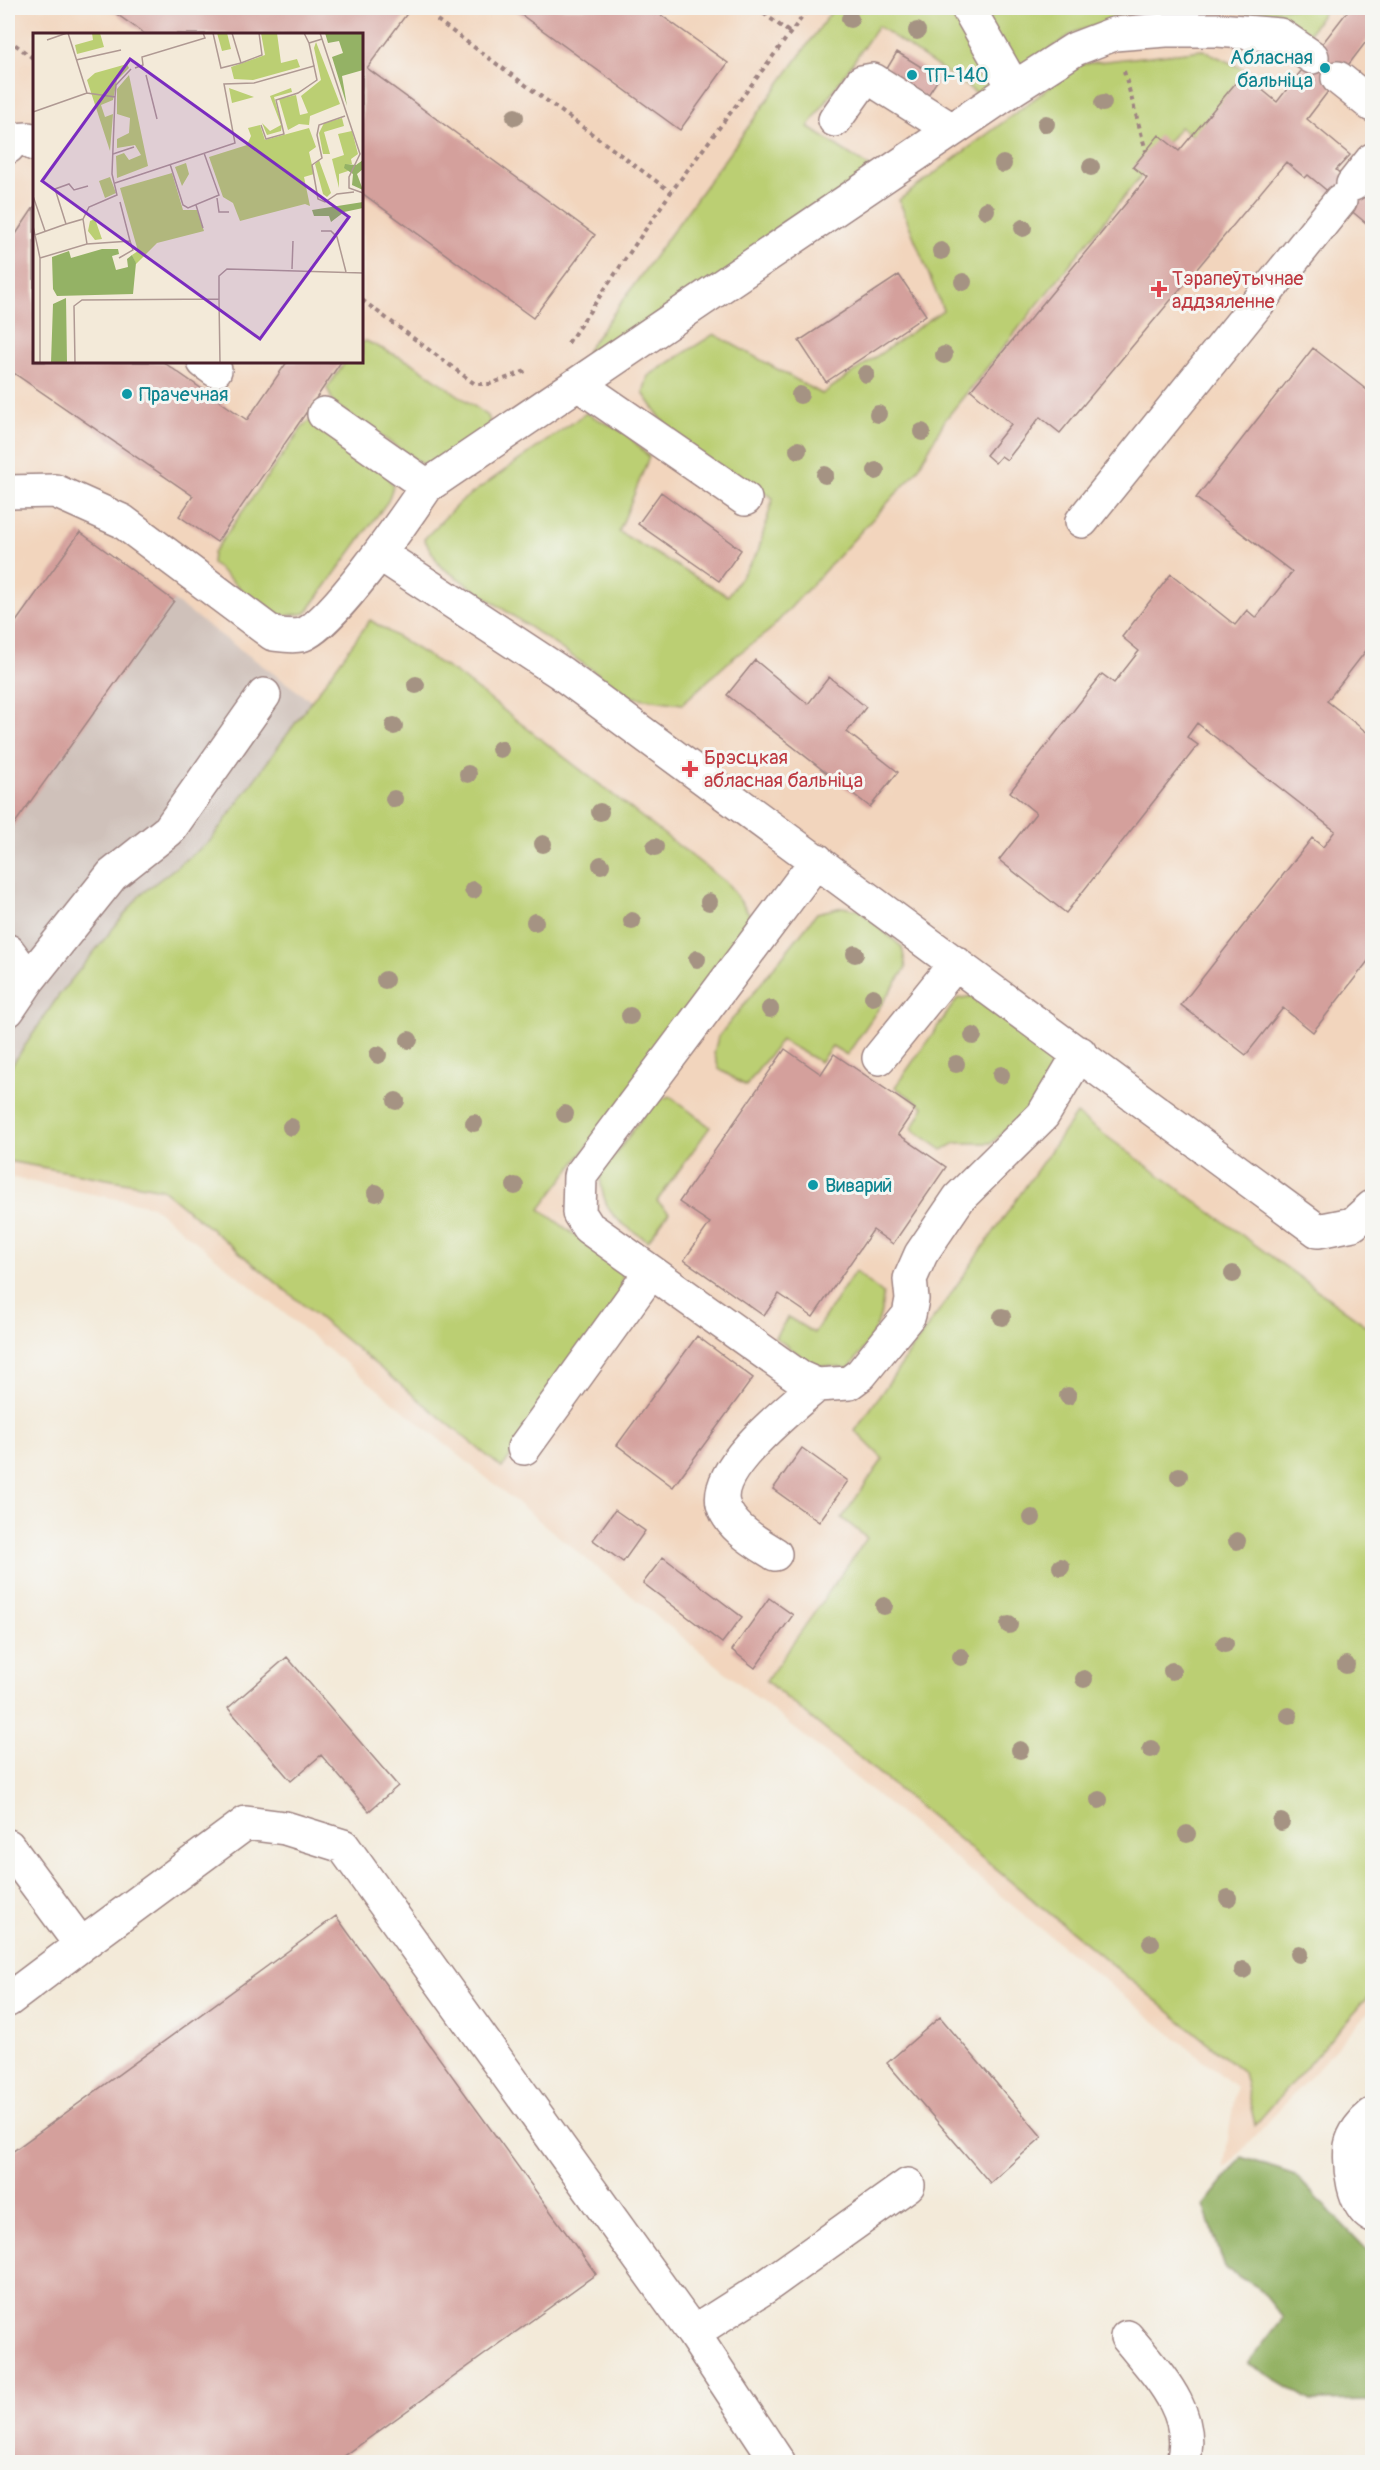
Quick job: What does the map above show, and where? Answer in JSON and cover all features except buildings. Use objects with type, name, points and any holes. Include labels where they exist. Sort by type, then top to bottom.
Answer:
[{"type":"lane","points":[[968,8],[1014,88]]},
{"type":"lane","points":[[8,492],[55,491],[122,521],[273,634],[302,635],[326,617],[380,554],[427,486],[1075,49],[1114,34],[1166,30],[1218,30],[1280,35],[1312,57]]},
{"type":"lane","points":[[1338,78],[1372,105]]},
{"type":"lane","points":[[835,120],[862,82],[873,80],[952,130]]},
{"type":"lane","points":[[8,147],[13,140],[28,139],[33,143]]},
{"type":"lane","points":[[1082,521],[1355,182]]},
{"type":"lane","points":[[578,384],[745,499]]},
{"type":"lane","points":[[324,414],[427,486]]},
{"type":"lane","points":[[380,554],[561,673],[1080,1053],[1318,1231],[1353,1224],[1372,1207]]},
{"type":"lane","points":[[8,1010],[29,979],[112,875],[169,830],[264,695]]},
{"type":"lane","points":[[818,860],[580,1176],[579,1213],[588,1227],[799,1377],[817,1384],[849,1383],[861,1374],[909,1315],[912,1299],[910,1280],[921,1254],[959,1198],[1043,1115],[1080,1053]]},
{"type":"lane","points":[[8,951],[29,979]]},
{"type":"lane","points":[[879,1058],[956,963]]},
{"type":"lane","points":[[524,1448],[651,1272]]},
{"type":"lane","points":[[775,1554],[740,1531],[723,1503],[726,1479],[742,1454],[817,1384]]},
{"type":"lane","points":[[8,2000],[246,1823],[285,1828],[343,1846],[693,2333],[778,2463]]},
{"type":"lane","points":[[8,1846],[81,1945]]},
{"type":"lane","points":[[1372,2115],[1362,2122],[1351,2144],[1354,2191],[1366,2212],[1372,2216]]},
{"type":"lane","points":[[693,2333],[765,2287],[908,2185]]},
{"type":"lane","points":[[1127,2337],[1170,2391],[1183,2414],[1185,2454],[1183,2463]]},
{"type":"path","points":[[756,8],[789,32]]},
{"type":"path","points":[[566,346],[671,192],[809,8]]},
{"type":"path","points":[[437,20],[671,192]]},
{"type":"path","points":[[1114,34],[1146,151]]},
{"type":"path","points":[[8,39],[33,58]]},
{"type":"path","points":[[363,301],[475,384],[490,384],[530,370]]},
{"type":"shaded area","name":"Брэсцкая абласная бальніца","points":[[8,8],[1372,8],[1372,2009],[1223,2171],[1236,2087],[152,1206],[8,1177]]},
{"type":"shaded area","points":[[80,532],[311,701],[8,1127],[8,633]]},
{"type":"green space","points":[[834,8],[1212,8],[1151,10],[1075,32],[981,96],[878,26],[808,127],[874,170],[592,366],[587,350]]},
{"type":"green space","points":[[1212,8],[1326,8],[1304,42],[1282,26],[1251,15]]},
{"type":"green space","points":[[1203,50],[1256,75],[1204,143],[1180,127],[945,420],[917,471],[769,631],[733,658],[682,704],[632,697],[440,566],[424,539],[460,502],[586,413],[626,433],[649,457],[619,532],[728,596],[758,552],[773,498],[694,451],[662,420],[643,393],[648,376],[714,334],[822,394],[943,310],[899,200],[1081,64]]},
{"type":"green space","points":[[366,341],[412,363],[488,416],[491,425],[433,465],[422,464],[334,404],[327,388],[344,363],[363,363],[363,342]]},
{"type":"green space","points":[[311,420],[384,470],[393,486],[388,501],[306,613],[280,615],[258,604],[212,563],[213,553],[304,425]]},
{"type":"green space","points":[[370,620],[457,674],[728,884],[756,923],[540,1209],[623,1271],[621,1301],[502,1468],[162,1189],[8,1161],[8,1071],[59,995],[141,894],[210,841]]},
{"type":"green space","points":[[842,907],[859,910],[902,947],[906,968],[847,1055],[832,1046],[820,1062],[781,1040],[746,1086],[719,1069],[714,1053],[718,1037],[817,913]]},
{"type":"green space","points":[[972,996],[1037,1044],[1050,1063],[1052,1085],[992,1143],[956,1143],[942,1150],[912,1129],[924,1107],[895,1087],[957,999]]},
{"type":"green space","points":[[670,1096],[710,1127],[657,1201],[669,1212],[648,1241],[614,1216],[605,1200],[600,1176],[653,1102]]},
{"type":"green space","points":[[1076,1114],[1372,1330],[1372,1992],[1255,2125],[1243,2072],[766,1681],[867,1538],[842,1518],[883,1459],[855,1431]]},
{"type":"green space","points":[[855,1271],[883,1294],[880,1315],[873,1334],[849,1368],[813,1365],[775,1337],[788,1317],[814,1333]]},
{"type":"green space","points":[[1242,2157],[1295,2175],[1372,2255],[1372,2400],[1311,2401],[1248,2363],[1283,2318],[1259,2288],[1225,2268],[1204,2205]]},
{"type":"place","name":"Абласная бальніца","points":[[1325,68]]},
{"type":"place","name":"ТП-140","points":[[912,75]]},
{"type":"place","name":"Тэрапеўтычнае аддзяленне","points":[[1159,289]]},
{"type":"place","name":"Прачечная","points":[[127,394]]},
{"type":"place","name":"Брэсцкая абласная бальніца","points":[[690,769]]},
{"type":"place","name":"Виварий","points":[[813,1185]]}]
